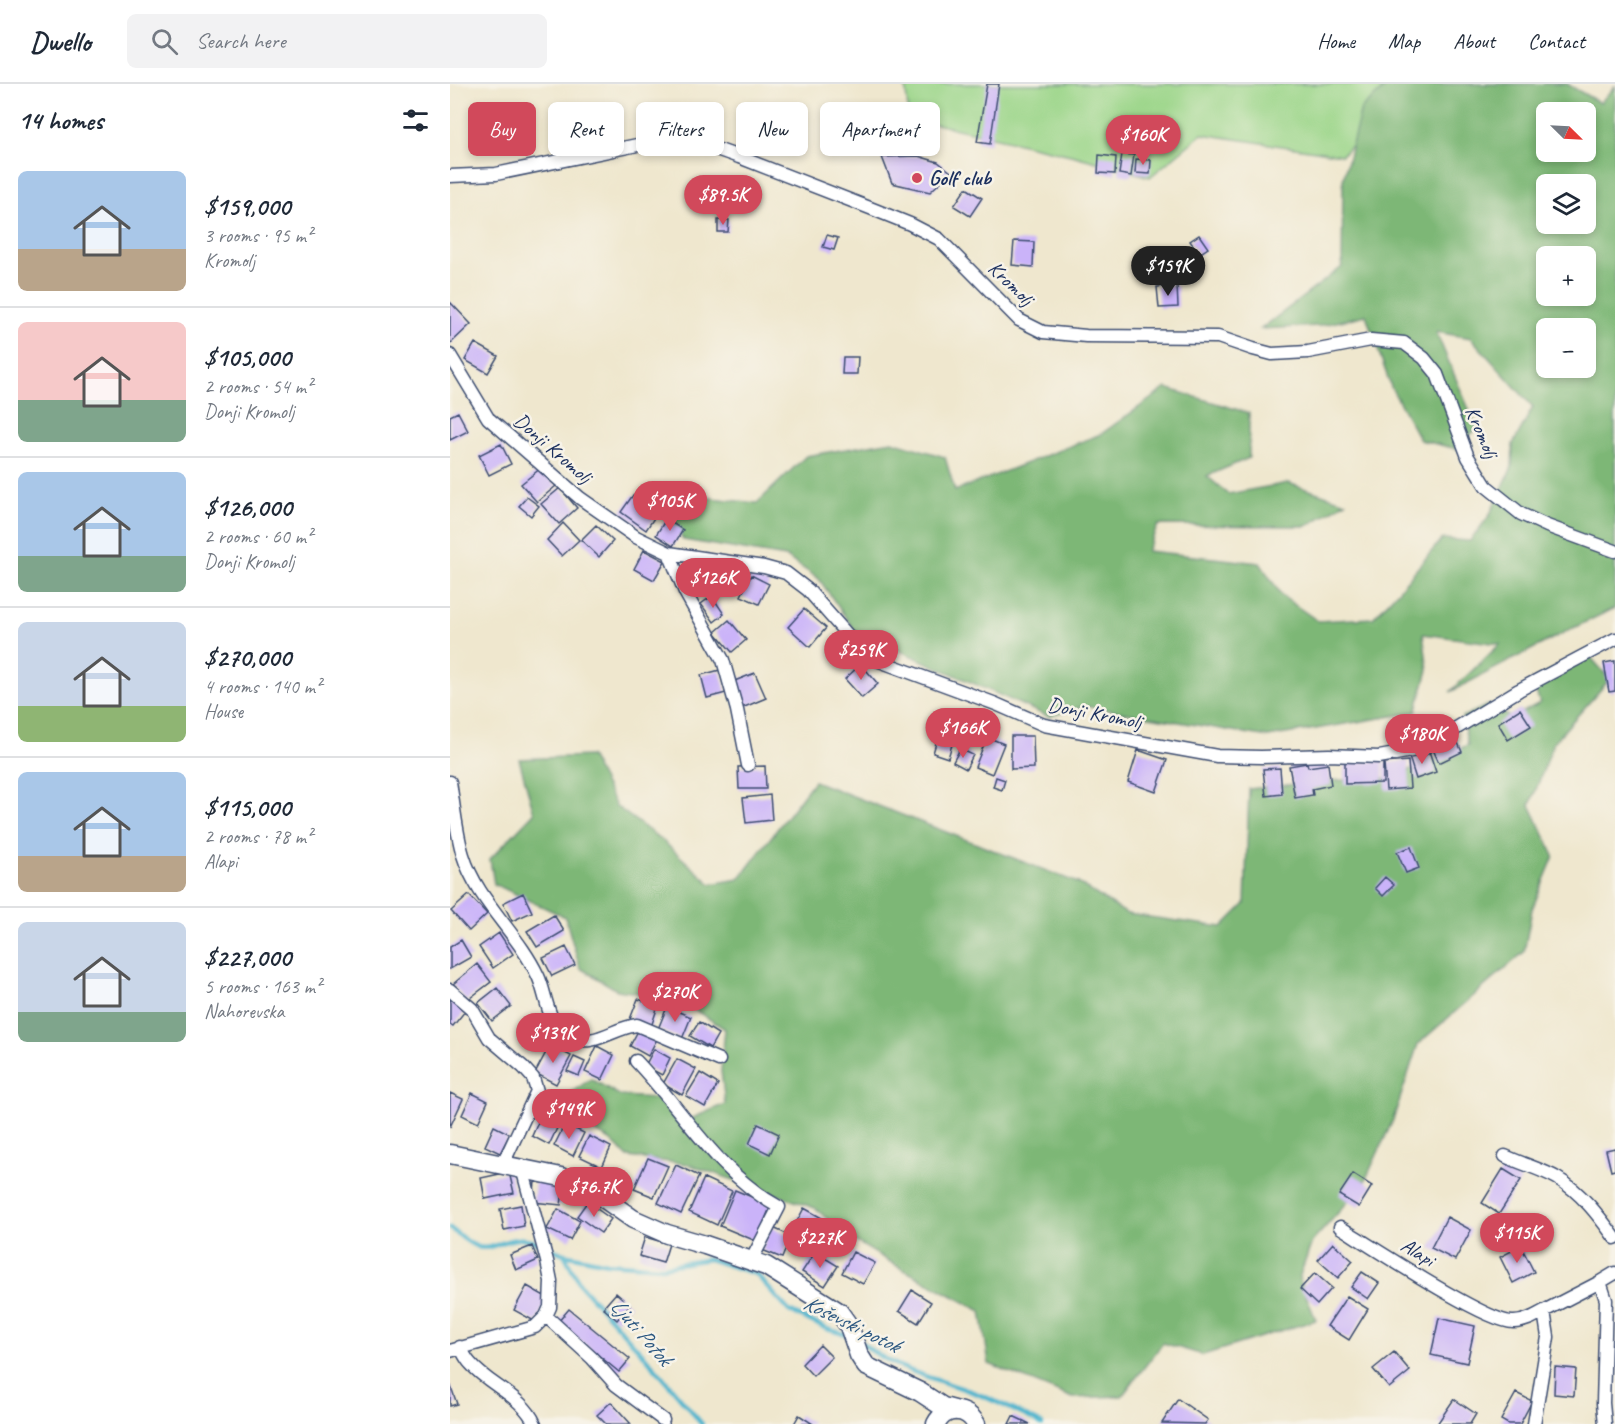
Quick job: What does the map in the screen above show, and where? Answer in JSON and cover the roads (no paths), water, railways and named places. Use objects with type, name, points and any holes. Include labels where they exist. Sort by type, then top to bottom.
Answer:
[{"type":"street","name":"Kromolj","points":[[450,176],[496,174],[652,142],[705,145],[910,224],[939,239],[1019,320],[1043,332],[1086,336],[1218,337],[1272,354],[1308,352],[1371,340],[1404,343],[1424,358],[1437,374],[1468,457],[1486,486],[1521,514],[1615,551]]},
{"type":"street","name":"Donji Kromolj","points":[[450,356],[488,418],[580,498],[636,537],[669,553],[764,567],[786,573],[808,591],[866,656],[996,704],[1044,725],[1217,756],[1379,757],[1422,749],[1519,690],[1615,639]]},
{"type":"street","points":[[669,553],[685,592],[723,660],[737,710],[748,765]]},
{"type":"street","points":[[450,782],[463,855],[475,883],[519,942],[539,976],[555,1026],[566,1035],[580,1041],[592,1041],[637,1025],[719,1060]]},
{"type":"street","points":[[450,990],[472,1009],[489,1038],[533,1078],[537,1091],[502,1166]]},
{"type":"street","points":[[636,1061],[708,1148],[738,1179],[778,1207],[751,1261]]},
{"type":"street","points":[[450,1154],[561,1177],[599,1195],[633,1219],[667,1234],[766,1266],[839,1312],[849,1326],[854,1344],[866,1366],[920,1392],[943,1407],[969,1414],[976,1424]]},
{"type":"street","points":[[1505,1156],[1555,1177],[1569,1186],[1615,1238]]},
{"type":"street","points":[[522,1168],[547,1261],[552,1294],[550,1307],[546,1316],[535,1327],[455,1349],[485,1377],[512,1396],[536,1424]]},
{"type":"street","name":"Alapi","points":[[1340,1227],[1431,1283],[1496,1319],[1513,1323],[1544,1311],[1615,1273]]},
{"type":"street","points":[[1600,1282],[1606,1300],[1603,1403],[1605,1424]]},
{"type":"street","points":[[1534,1424],[1548,1337],[1544,1311]]},
{"type":"street","points":[[546,1316],[592,1358],[616,1385],[663,1420]]},
{"type":"street","points":[[933,1402],[936,1424]]},
{"type":"street","points":[[936,1424],[947,1413],[958,1411]]},
{"type":"waterway","name":"Koševski potok","points":[[450,1228],[478,1247],[491,1247],[520,1239],[539,1243]]},
{"type":"waterway","name":"Koševski potok","points":[[547,1247],[564,1254],[607,1263],[662,1267],[709,1259],[756,1274],[789,1311],[827,1329],[847,1335]]},
{"type":"waterway","name":"Ljuti Potok","points":[[564,1254],[581,1286],[702,1424]]},
{"type":"waterway","name":"Koševski potok","points":[[862,1343],[873,1352],[899,1366],[986,1397],[1042,1424]]},
{"type":"place","name":"Golf club","points":[[917,178]]}]
